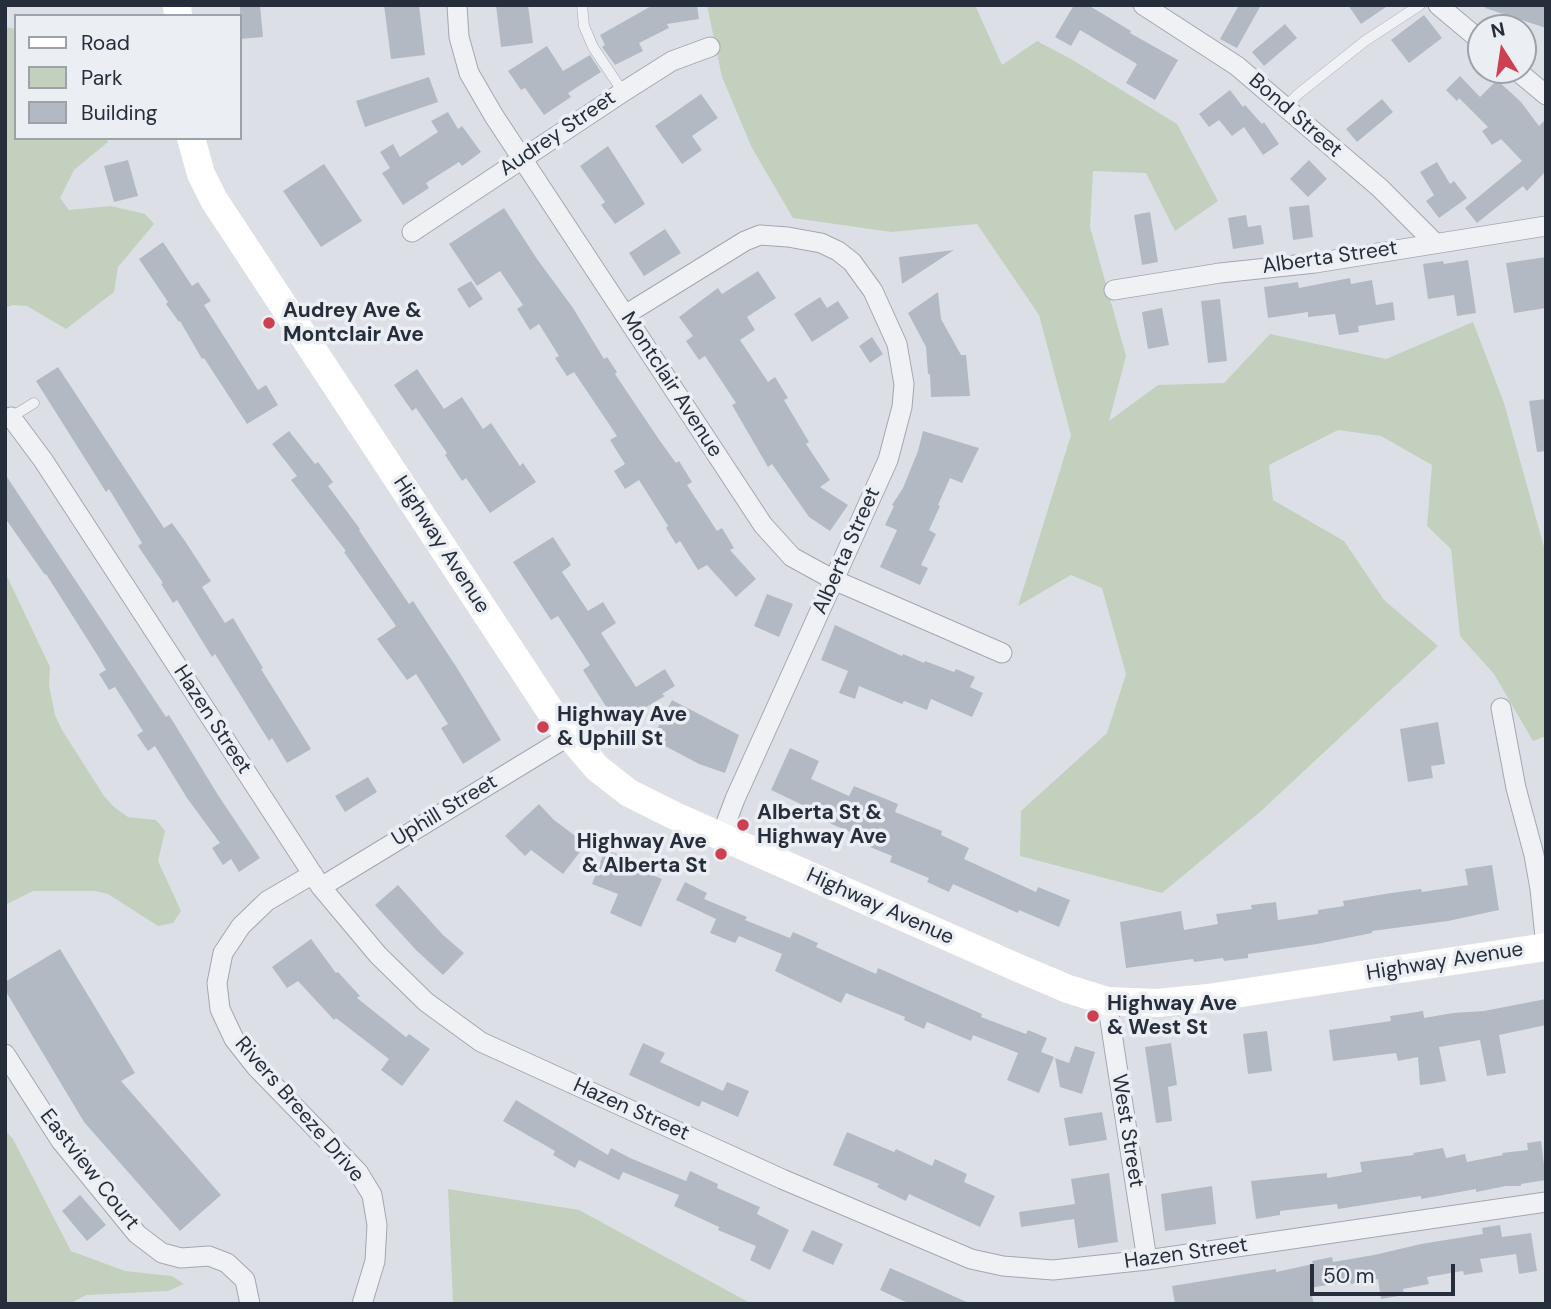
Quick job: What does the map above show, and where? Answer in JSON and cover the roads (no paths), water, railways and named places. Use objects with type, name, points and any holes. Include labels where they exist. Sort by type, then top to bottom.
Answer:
[{"type":"main road","name":"Highway Avenue","points":[[192,140],[201,174],[214,200],[569,736],[597,768],[629,793],[675,817],[1026,972],[1107,1001],[1157,1003],[1208,998],[1546,947]]},
{"type":"street","name":"Montclair Avenue","points":[[457,5],[459,37],[469,73],[522,159],[763,525],[792,557],[834,580],[1002,653]]},
{"type":"street","name":"Bond Street","points":[[1143,5],[1237,66],[1380,188],[1435,243]]},
{"type":"street","points":[[1438,5],[1467,29]]},
{"type":"street","name":"Audrey Street","points":[[412,232],[672,61],[710,47]]},
{"type":"street","name":"Alberta Street","points":[[1114,290],[1546,226]]},
{"type":"street","name":"Alberta Street","points":[[625,315],[744,240],[760,235],[821,243],[852,262],[873,291],[897,344],[904,384],[902,407],[888,460],[735,799],[721,836]]},
{"type":"street","name":"Hazen Street","points":[[8,418],[43,460],[317,881],[378,955],[426,1002],[481,1042],[782,1179],[971,1259],[1003,1266],[1053,1270],[1147,1261],[1546,1202]]},
{"type":"street","points":[[1501,708],[1516,788],[1541,889],[1546,947]]},
{"type":"street","name":"Uphill Street","points":[[317,881],[569,736]]},
{"type":"street","name":"Rivers Breeze Drive","points":[[317,881],[267,901],[241,926],[223,953],[217,984],[220,1009],[234,1039],[256,1067],[358,1172],[372,1195],[377,1225],[375,1261],[362,1304]]},
{"type":"street","name":"West Street","points":[[1107,1001],[1147,1261]]},
{"type":"street","name":"Eastview Court","points":[[5,1054],[61,1141],[138,1234],[162,1253],[181,1258],[209,1256],[227,1263],[245,1280],[250,1304]]},
{"type":"lane","points":[[582,5],[584,26],[593,47],[623,92]]},
{"type":"lane","points":[[1285,108],[1297,95],[1365,41],[1420,5]]},
{"type":"lane","points":[[8,418],[34,403]]},
{"type":"place","name":"Audrey Ave & Montclair Ave","points":[[269,323]]},
{"type":"place","name":"Highway Ave & Uphill St","points":[[543,727]]},
{"type":"place","name":"Alberta St & Highway Ave","points":[[743,825]]},
{"type":"place","name":"Highway Ave & Alberta St","points":[[721,854]]},
{"type":"place","name":"Highway Ave & West St","points":[[1093,1016]]}]
